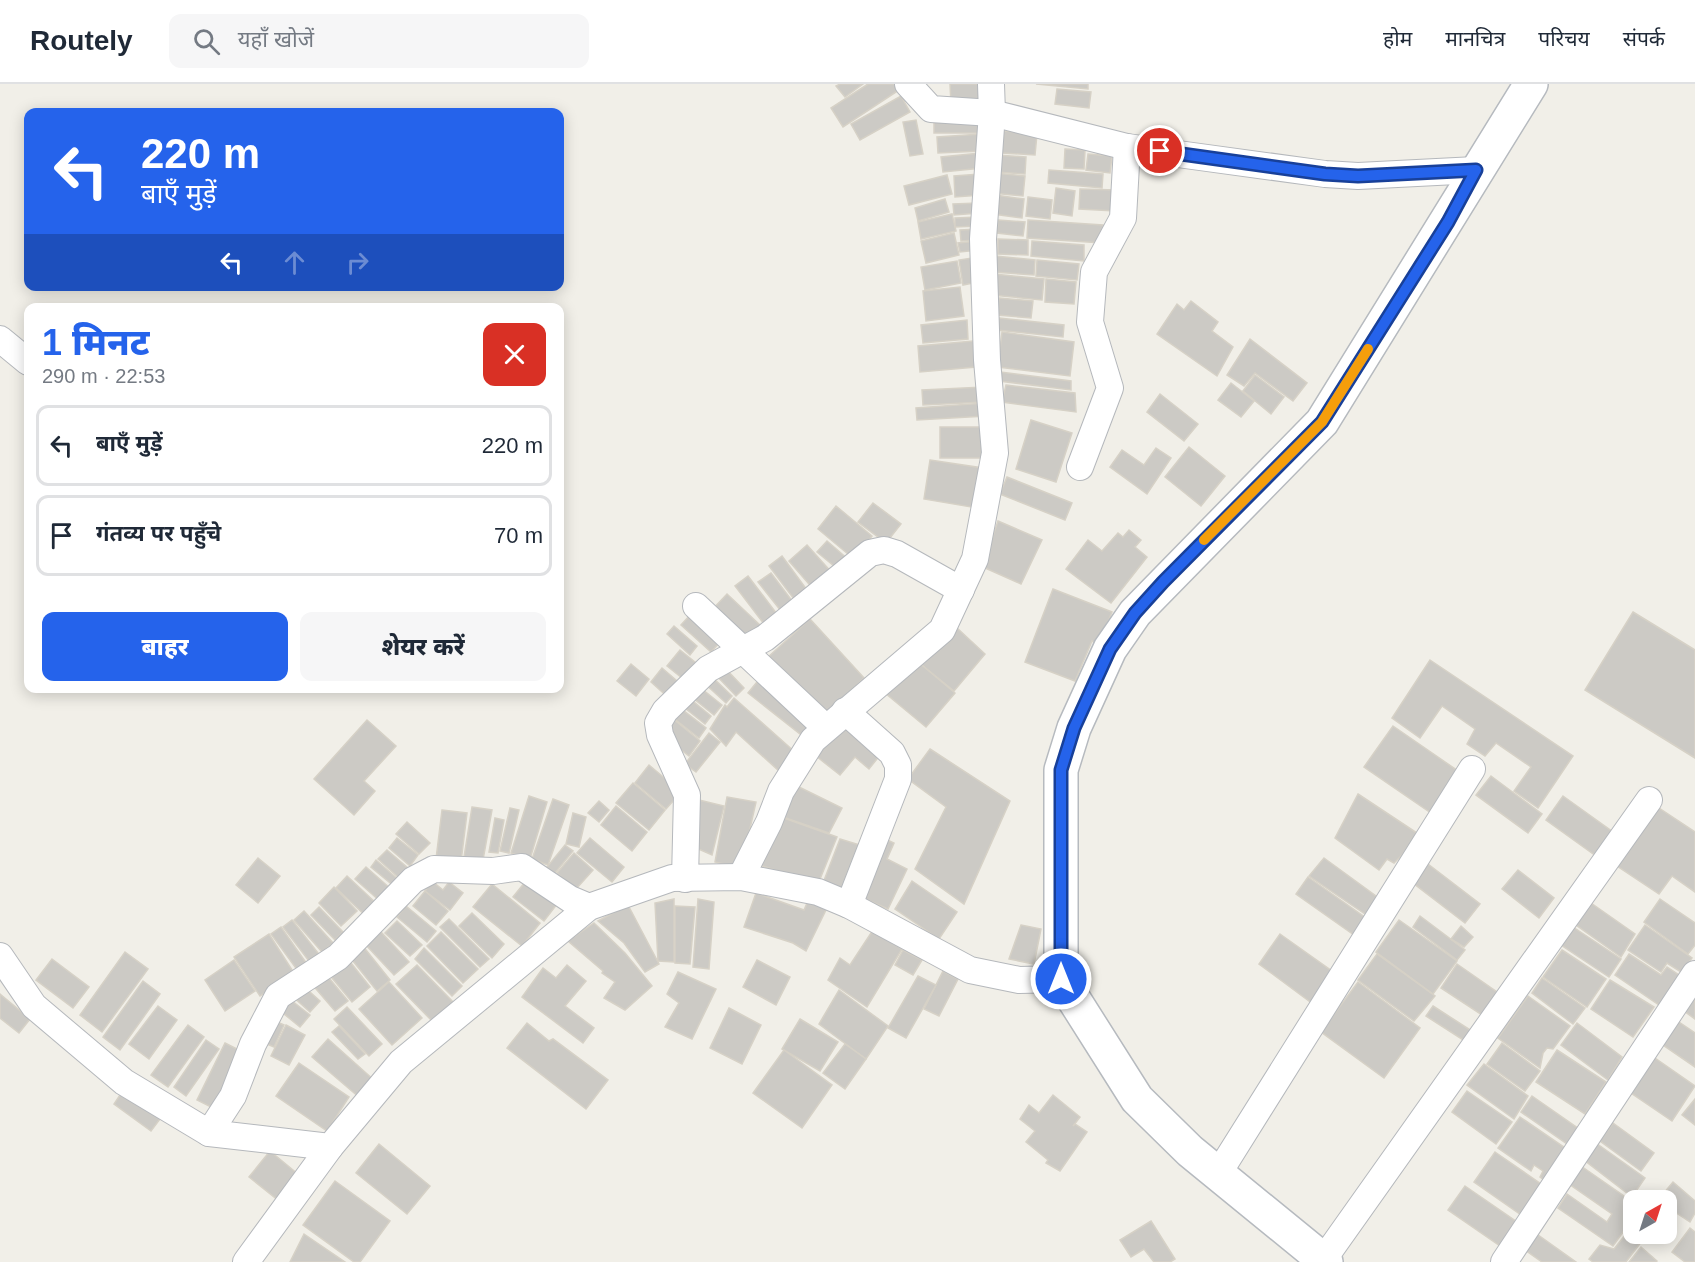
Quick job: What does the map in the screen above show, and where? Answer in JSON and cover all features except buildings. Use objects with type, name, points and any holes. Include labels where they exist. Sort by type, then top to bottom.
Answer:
[{"type":"street","points":[[908,84],[931,109],[992,113],[1134,148],[1325,174],[1358,176],[1476,170]]},
{"type":"street","points":[[741,878],[770,822],[781,790],[813,740],[942,630],[975,559],[995,453],[988,390],[983,239],[992,113],[991,84]]},
{"type":"street","points":[[1531,84],[1476,170],[1448,222],[1322,422],[1163,582],[1135,613],[1110,649],[1074,728],[1061,770],[1061,979],[1137,1099],[1218,1174],[1324,1261],[1649,800]]},
{"type":"street","points":[[1080,467],[1110,388],[1090,322],[1094,272],[1123,218],[1134,148]]},
{"type":"street","points":[[0,339],[24,359]]},
{"type":"street","points":[[685,879],[687,795],[660,735],[658,723],[665,711],[708,669],[765,638],[870,553],[884,550],[897,554],[961,590]]},
{"type":"street","points":[[696,606],[745,650],[835,720],[892,753],[898,765],[898,779],[849,905]]},
{"type":"street","points":[[1218,1174],[1472,769]]},
{"type":"street","points":[[209,1133],[233,1096],[253,1044],[278,996],[338,957],[413,880],[434,869],[493,871],[522,867],[570,899],[589,907]]},
{"type":"street","points":[[246,1262],[330,1147],[401,1062],[589,907],[672,878],[741,878],[818,892],[849,905],[970,970],[1019,980],[1061,979]]},
{"type":"street","points":[[0,956],[34,1006],[124,1082],[209,1133],[330,1147]]},
{"type":"street","points":[[1504,1262],[1695,974]]},
{"type":"slow traffic","points":[[1204,540],[1322,422],[1368,349]]},
{"type":"route","points":[[1061,979],[1061,770],[1074,728],[1110,649],[1135,613],[1163,582],[1322,422],[1448,222],[1476,170],[1358,176],[1298,172],[1160,151]]}]
